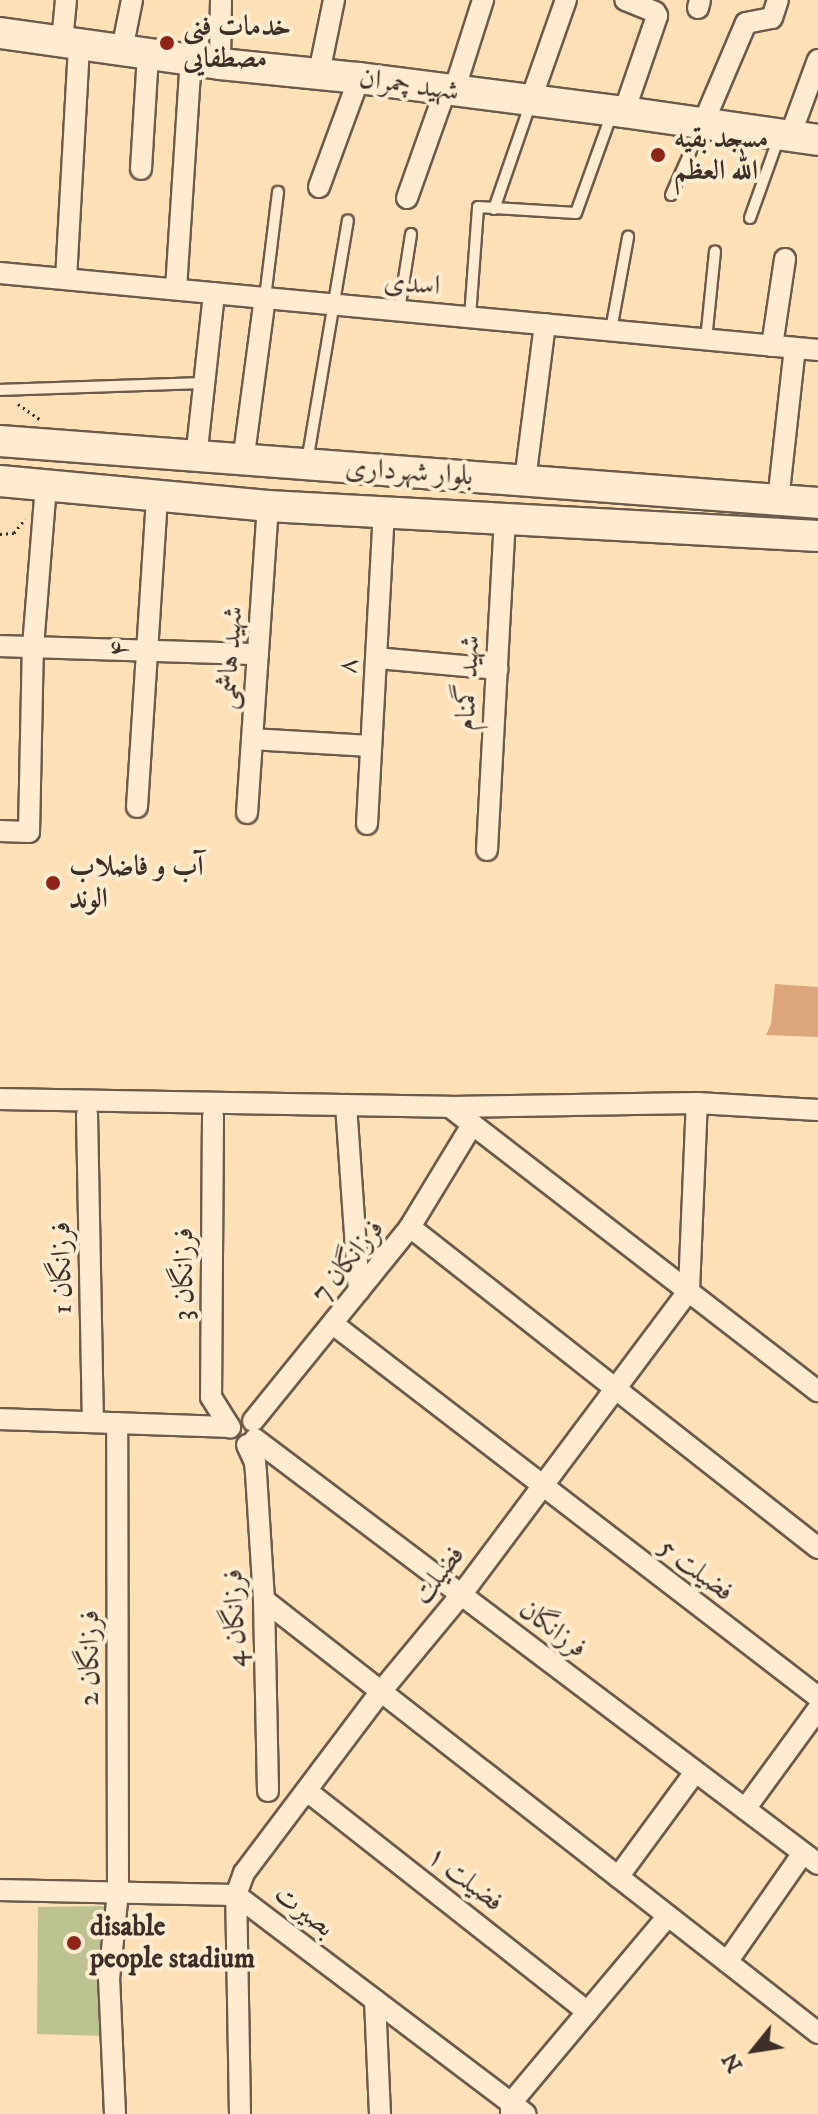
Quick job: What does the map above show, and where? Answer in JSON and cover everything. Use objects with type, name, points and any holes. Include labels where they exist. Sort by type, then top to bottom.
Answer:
[{"type":"main road","name":"شهید چمران","points":[[0,33],[618,111],[702,126],[796,137]]},
{"type":"main road","name":"بلوار شهرداری","points":[[0,441],[42,442],[196,459],[307,464],[818,503]]},
{"type":"main road","name":"بلوار شهرداری","points":[[0,481],[268,506],[818,536]]},
{"type":"street","points":[[66,0],[71,44],[66,279]]},
{"type":"street","points":[[132,0],[141,169]]},
{"type":"street","points":[[176,289],[206,61],[221,0]]},
{"type":"street","points":[[319,73],[334,0]]},
{"type":"street","points":[[407,198],[483,0]]},
{"type":"street","points":[[530,102],[566,0]]},
{"type":"street","points":[[618,111],[657,16],[655,12],[625,0]]},
{"type":"street","points":[[702,126],[746,23],[772,18],[778,0]]},
{"type":"street","points":[[796,137],[818,60]]},
{"type":"street","points":[[319,187],[359,78]]},
{"type":"street","points":[[772,346],[785,259]]},
{"type":"street","name":"اسدی","points":[[0,273],[818,350]]},
{"type":"street","points":[[196,459],[214,293]]},
{"type":"street","points":[[243,462],[265,298]]},
{"type":"street","points":[[525,480],[545,324]]},
{"type":"street","points":[[778,501],[795,348]]},
{"type":"street","points":[[0,831],[29,832],[33,647],[46,485]]},
{"type":"street","name":"۴","points":[[137,807],[157,495]]},
{"type":"street","name":"شهید هاشمی","points":[[247,813],[268,506]]},
{"type":"street","name":"۸","points":[[367,824],[384,512]]},
{"type":"street","name":"شهید گمنام","points":[[487,850],[505,518]]},
{"type":"street","points":[[0,646],[258,654]]},
{"type":"street","points":[[377,658],[497,669]]},
{"type":"street","points":[[252,739],[369,746]]},
{"type":"street","points":[[0,1099],[450,1107],[697,1103],[818,1110]]},
{"type":"street","points":[[689,1290],[697,1103]]},
{"type":"street","points":[[346,1105],[359,1291]]},
{"type":"street","points":[[450,1107],[818,1391]]},
{"type":"street","name":"فرزانگان 1","points":[[87,1114],[93,1422]]},
{"type":"street","name":"فرزانگان 3","points":[[213,1116],[211,1397],[230,1427]]},
{"type":"street","name":"فرزانگان 7","points":[[251,1435],[410,1227],[472,1125]]},
{"type":"street","points":[[410,1227],[818,1548]]},
{"type":"street","name":"فضیلت","points":[[236,1895],[244,1873],[379,1694],[461,1595],[689,1290]]},
{"type":"street","name":"فضیلت 5","points":[[333,1324],[541,1487],[818,1697]]},
{"type":"street","points":[[0,1419],[230,1427],[235,1419],[245,1417],[251,1435]]},
{"type":"street","name":"فرزانگان 2","points":[[115,2114],[109,1979],[118,1892],[117,1423]]},
{"type":"street","name":"فرزانگان","points":[[251,1435],[811,1858]]},
{"type":"street","name":"فرزانگان 4","points":[[251,1435],[264,1600],[268,1791]]},
{"type":"street","points":[[264,1600],[379,1694],[818,2033]]},
{"type":"street","points":[[745,1809],[818,1709]]},
{"type":"street","points":[[618,1877],[695,1772]]},
{"type":"street","name":"فضیلت ۱","points":[[307,1791],[588,2012]]},
{"type":"street","points":[[727,1962],[811,1858]]},
{"type":"street","name":"بصیرت","points":[[0,1890],[236,1895],[516,2110]]},
{"type":"street","points":[[236,1895],[240,2114]]},
{"type":"street","points":[[516,2110],[588,2012],[668,1916]]},
{"type":"street","points":[[375,2000],[380,2114]]},
{"type":"lane","points":[[494,209],[530,102]]},
{"type":"lane","points":[[470,317],[478,207],[576,213],[618,111]]},
{"type":"lane","points":[[671,195],[702,126]]},
{"type":"lane","points":[[750,218],[796,137]]},
{"type":"lane","points":[[265,298],[278,192]]},
{"type":"lane","points":[[307,464],[348,220]]},
{"type":"lane","points":[[399,311],[411,234]]},
{"type":"lane","points":[[611,330],[628,237]]},
{"type":"lane","points":[[706,340],[715,251]]},
{"type":"lane","points":[[0,390],[205,383]]},
{"type":"green space","name":"disable people stadium","points":[[109,1906],[106,2036],[37,2034],[38,1907]]},
{"type":"building","points":[[775,984],[818,987],[818,1037],[766,1035],[771,1024]]},
{"type":"place","name":"خدمات فنی مصطفایی","points":[[167,43]]},
{"type":"place","name":"مسجد بقیه الله العظم","points":[[658,155]]},
{"type":"place","name":"آب و فاضلاب الوند","points":[[53,883]]},
{"type":"place","name":"disable people stadium","points":[[74,1943]]}]
